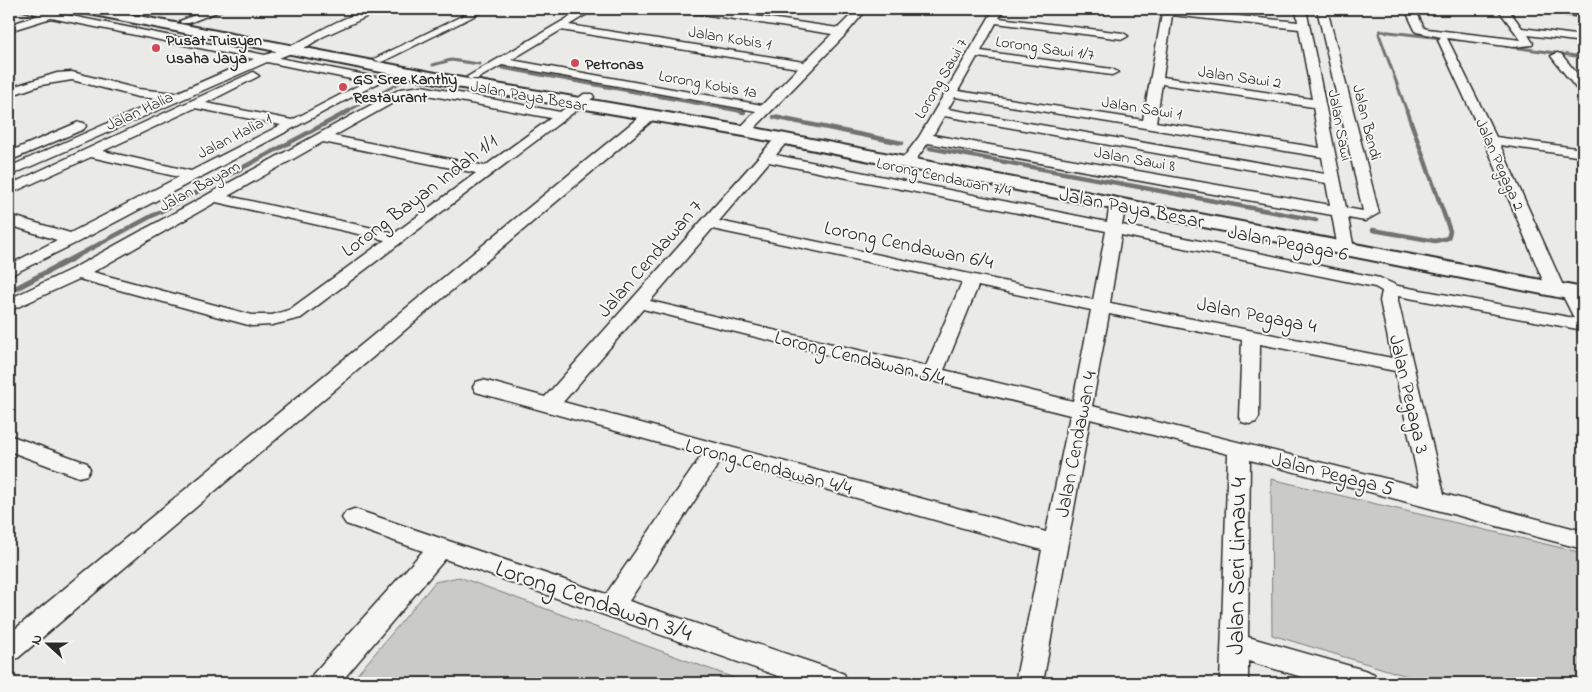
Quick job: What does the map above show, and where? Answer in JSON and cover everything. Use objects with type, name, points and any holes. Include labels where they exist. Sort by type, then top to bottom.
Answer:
[{"type":"street","points":[[9,11],[17,9]]},
{"type":"street","name":"Jalan Halia 1","points":[[9,271],[376,81],[290,49],[263,58],[23,9]]},
{"type":"street","name":"Jalan Paya Besar","points":[[84,9],[290,49],[583,100],[652,109],[682,119]]},
{"type":"street","name":"Jalan Paya Besar","points":[[119,9],[185,21],[290,49],[380,59],[468,80]]},
{"type":"street","points":[[185,21],[219,9]]},
{"type":"street","name":"Jalan Halia","points":[[9,190],[194,104],[290,49],[379,9]]},
{"type":"street","points":[[380,59],[483,9]]},
{"type":"street","points":[[444,94],[590,9]]},
{"type":"street","points":[[689,9],[842,32]]},
{"type":"street","points":[[744,131],[806,66],[842,32],[862,9]]},
{"type":"street","name":"Lorong Sawi 7","points":[[907,162],[925,138],[999,9]]},
{"type":"street","points":[[1146,9],[1303,26]]},
{"type":"street","name":"Jalan Sawi","points":[[1301,9],[1346,249]]},
{"type":"street","name":"Jalan Bendi","points":[[1322,9],[1371,213],[1365,216],[1339,212]]},
{"type":"street","points":[[1410,9],[1420,30],[1432,34],[1513,44],[1528,44],[1521,31],[1503,9]]},
{"type":"street","points":[[1544,9],[1583,14]]},
{"type":"street","points":[[1149,125],[1168,11]]},
{"type":"street","points":[[9,28],[51,15]]},
{"type":"street","points":[[993,20],[1123,36]]},
{"type":"street","name":"Jalan Kobis 1","points":[[560,26],[806,66]]},
{"type":"street","points":[[1521,31],[1583,40]]},
{"type":"street","name":"Jalan Pegaga 2","points":[[1443,40],[1491,140],[1583,318]]},
{"type":"street","name":"Lorong Sawi 1/7","points":[[974,53],[1112,72]]},
{"type":"street","points":[[9,157],[245,55]]},
{"type":"street","points":[[1557,56],[1583,89]]},
{"type":"street","points":[[9,172],[263,58]]},
{"type":"street","name":"Lorong Kobis 1a","points":[[500,61],[764,109]]},
{"type":"street","points":[[9,92],[44,80],[72,76],[138,92],[177,97]]},
{"type":"street","name":"Jalan Sawi 2","points":[[1156,80],[1319,104]]},
{"type":"street","points":[[404,92],[422,90],[561,116]]},
{"type":"street","name":"Jalan Bayam","points":[[9,306],[55,282],[78,273],[404,92]]},
{"type":"street","name":"Jalan Sawi 1","points":[[951,94],[1329,154]]},
{"type":"street","name":"Jalan Paya Besar","points":[[583,100],[649,116],[682,119],[782,138],[1570,292]]},
{"type":"street","name":"Lorong Bayan Indah 1/1","points":[[78,273],[252,320],[272,320],[295,314],[583,100]]},
{"type":"street","points":[[194,104],[294,124]]},
{"type":"street","points":[[940,111],[1088,152],[1333,180]]},
{"type":"street","points":[[9,650],[649,116]]},
{"type":"street","points":[[1088,152],[1097,117]]},
{"type":"street","points":[[321,138],[488,171]]},
{"type":"street","name":"Jalan Cendawan 7","points":[[549,405],[782,138]]},
{"type":"street","name":"Jalan Sawi 8","points":[[925,138],[1088,152],[1339,212]]},
{"type":"street","points":[[1491,140],[1583,154]]},
{"type":"street","points":[[64,147],[193,176]]},
{"type":"street","name":"Lorong Cendawan 7/4","points":[[766,157],[1114,229]]},
{"type":"street","points":[[213,197],[398,238]]},
{"type":"street","name":"Jalan Cendawan 4","points":[[1029,683],[1102,307],[1118,204]]},
{"type":"street","points":[[9,220],[72,239]]},
{"type":"street","name":"Lorong Cendawan 6/4","points":[[708,223],[1102,307]]},
{"type":"street","name":"Jalan Pegaga 6","points":[[1114,229],[1380,283],[1393,290],[1583,326]]},
{"type":"street","points":[[932,375],[972,280]]},
{"type":"street","name":"Jalan Pegaga 3","points":[[1393,290],[1390,292],[1389,301],[1434,499]]},
{"type":"street","name":"Lorong Cendawan 5/4","points":[[638,303],[1081,412]]},
{"type":"street","name":"Jalan Pegaga 4","points":[[1102,307],[1403,366]]},
{"type":"street","points":[[1249,417],[1251,336]]},
{"type":"street","name":"Lorong Cendawan 4/4","points":[[483,387],[1056,544]]},
{"type":"street","name":"Jalan Pegaga 5","points":[[1081,412],[1239,449],[1434,499],[1583,540]]},
{"type":"street","points":[[9,443],[79,469]]},
{"type":"street","name":"Jalan Seri Limau 4","points":[[1234,683],[1239,449]]},
{"type":"street","points":[[612,606],[716,451]]},
{"type":"street","name":"Lorong Cendawan 3/4","points":[[354,518],[834,683]]},
{"type":"street","points":[[323,683],[441,547]]},
{"type":"street","points":[[1234,644],[1364,683]]},
{"type":"shaded area","points":[[1271,479],[1583,553],[1583,683],[1430,683],[1272,635]]},
{"type":"shaded area","points":[[459,577],[748,683],[350,683],[435,582]]},
{"type":"waterway","points":[[1407,112],[1379,34],[1380,31],[1460,40]]},
{"type":"waterway","points":[[1506,46],[1583,57]]},
{"type":"waterway","points":[[433,65],[451,60],[479,64]]},
{"type":"waterway","points":[[502,68],[744,112],[740,111]]},
{"type":"waterway","points":[[346,112],[401,82]]},
{"type":"waterway","points":[[73,258],[349,111]]},
{"type":"waterway","points":[[1373,230],[1435,241],[1448,238],[1450,231],[1407,111]]},
{"type":"waterway","points":[[774,117],[902,143]]},
{"type":"waterway","points":[[930,148],[1316,220]]},
{"type":"waterway","points":[[9,292],[75,257]]},
{"type":"place","name":"Pusat Tuisyen Usaha Jaya","points":[[156,48]]},
{"type":"place","name":"Petronas","points":[[575,63]]},
{"type":"place","name":"GS Sree Kanthy Restaurant","points":[[343,87]]}]
